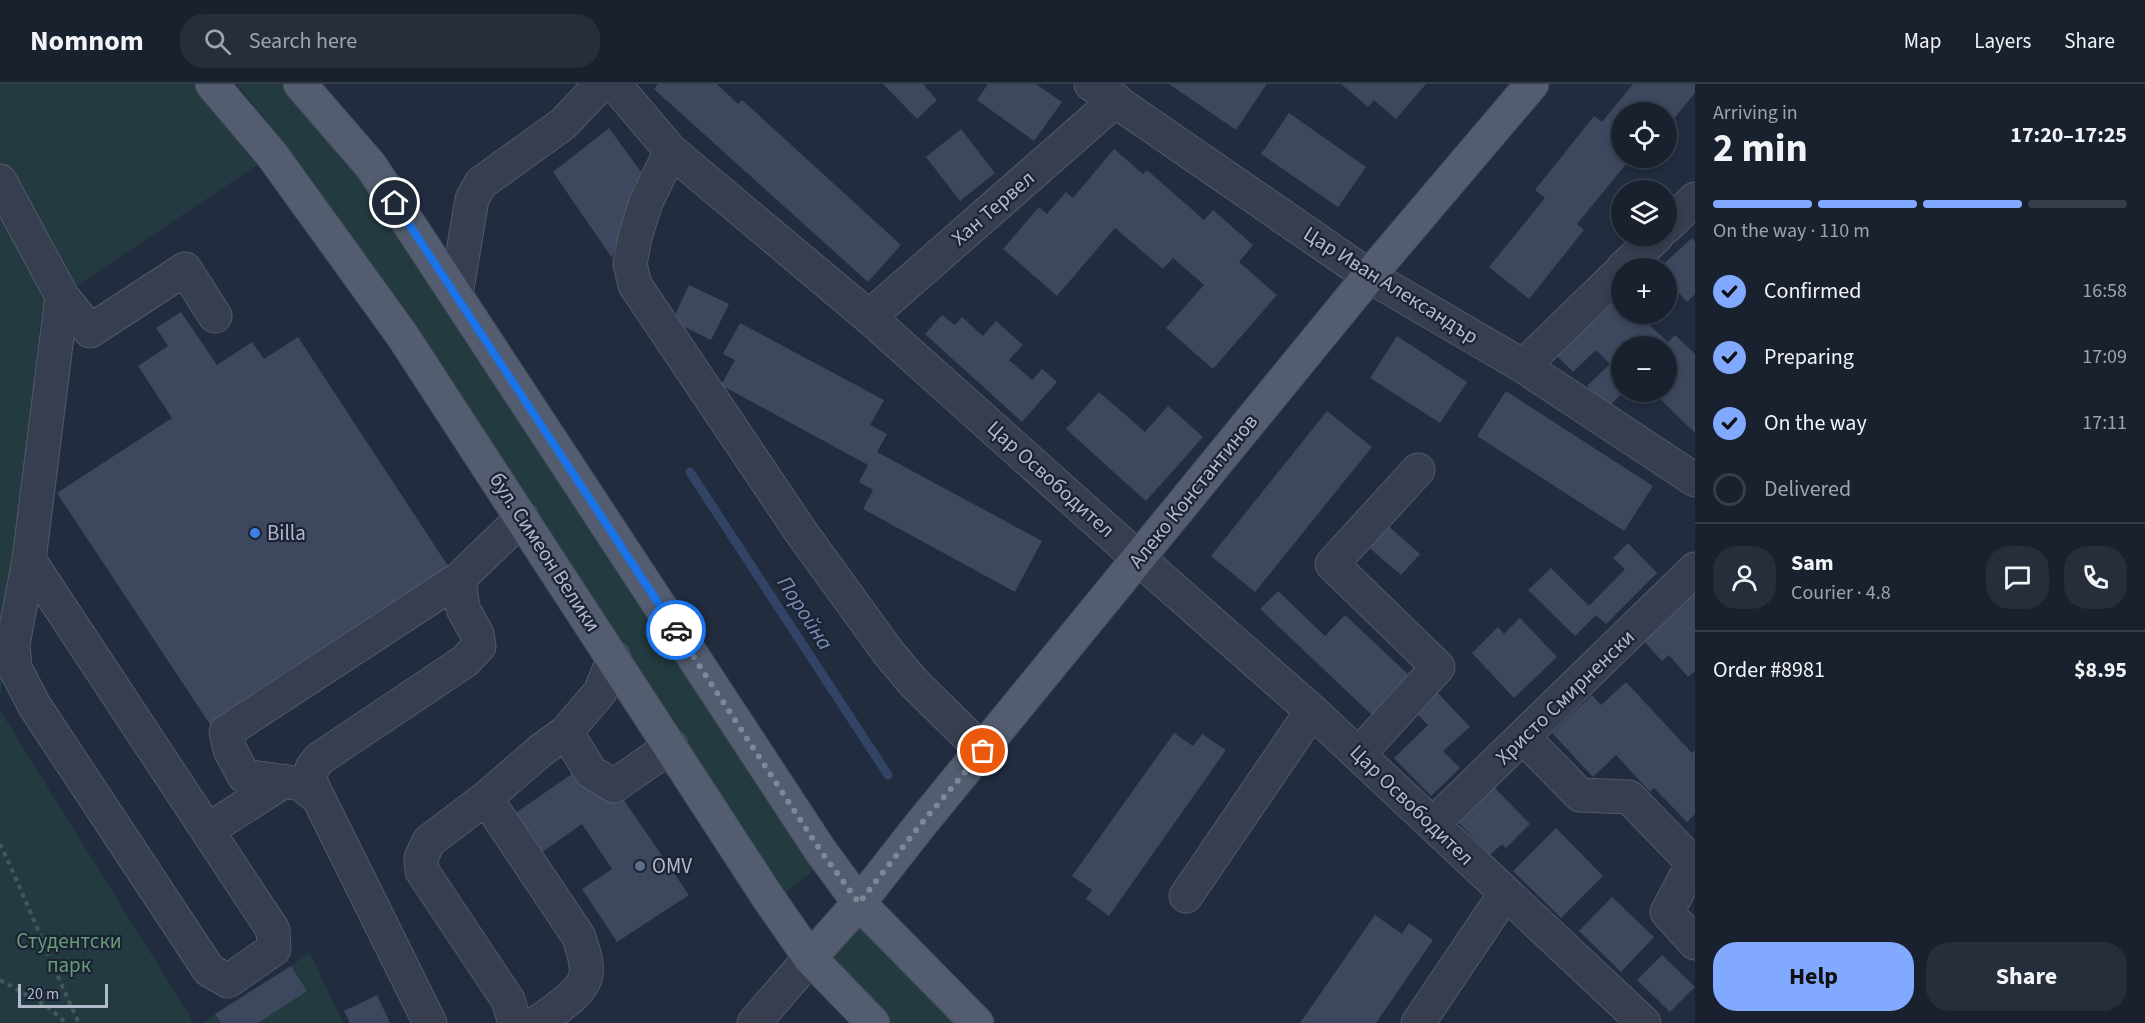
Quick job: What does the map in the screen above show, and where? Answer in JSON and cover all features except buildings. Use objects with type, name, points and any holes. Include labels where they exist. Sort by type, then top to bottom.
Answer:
[{"type":"main road","name":"бул. Симеон Велики","points":[[212,84],[272,155],[402,335],[767,896],[810,958],[873,1023]]},
{"type":"main road","points":[[300,84],[371,166]]},
{"type":"main road","points":[[321,84],[371,166],[820,850],[859,903],[976,1023]]},
{"type":"main road","name":"Алеко Константинов","points":[[810,958],[859,903],[1369,276],[1532,84]]},
{"type":"street","points":[[456,294],[472,199],[481,183],[563,124],[601,84]]},
{"type":"street","name":"Цар Освободител","points":[[616,84],[671,151],[869,316],[1312,711],[1644,1023]]},
{"type":"street","name":"Цар Иван Александър","points":[[1104,92],[1369,276],[1523,366],[1695,480]]},
{"type":"street","name":"Хан Тервел","points":[[869,316],[1104,92]]},
{"type":"street","points":[[671,151],[646,202],[635,237],[630,264],[635,285],[801,532],[888,652],[913,682],[983,751]]},
{"type":"street","points":[[0,182],[62,296],[90,331],[185,269],[216,316]]},
{"type":"street","points":[[1677,216],[1695,199]]},
{"type":"street","points":[[1634,258],[1646,246]]},
{"type":"street","points":[[1523,366],[1611,280]]},
{"type":"street","points":[[29,560],[273,930],[274,949],[228,981],[209,970],[34,705],[15,668],[14,644],[29,560],[62,296]]},
{"type":"street","points":[[1359,754],[1438,667],[1332,564],[1418,470]]},
{"type":"street","points":[[318,798],[301,784],[244,776],[230,750],[226,732],[459,579],[522,518]]},
{"type":"street","name":"Христо Смирненски","points":[[1433,824],[1524,738],[1695,568]]},
{"type":"street","points":[[430,1023],[310,781],[312,768],[319,759],[465,661],[479,646],[477,634],[463,609],[459,579]]},
{"type":"street","points":[[515,1023],[508,1000],[422,871],[421,858],[429,841],[486,798],[566,732],[600,692],[614,658]]},
{"type":"street","points":[[1186,896],[1312,711]]},
{"type":"street","points":[[566,732],[591,772],[614,786],[671,746]]},
{"type":"street","points":[[1524,738],[1580,795],[1629,797],[1693,863],[1666,912],[1695,943]]},
{"type":"street","points":[[208,830],[284,781]]},
{"type":"street","points":[[486,798],[579,937],[585,960],[586,976],[574,995],[537,1023]]},
{"type":"street","points":[[1418,1023],[1505,894]]},
{"type":"street","points":[[754,1023],[810,958]]},
{"type":"path","points":[[0,844],[28,903],[53,969],[79,1023]]},
{"type":"path","points":[[0,980],[48,1007],[66,1023]]},
{"type":"green space","points":[[0,84],[212,84],[272,155],[42,309],[0,701]]},
{"type":"green space","points":[[237,84],[286,84],[361,168],[818,866],[782,896],[410,316]]},
{"type":"green space","name":"Студентски парк","points":[[0,711],[14,733],[194,1023],[0,1023]]},
{"type":"green space","points":[[859,903],[977,1023],[873,1023],[810,958]]},
{"type":"green space","points":[[310,953],[343,1023],[202,1023]]},
{"type":"waterway","name":"Поройна","points":[[690,472],[888,775]]},
{"type":"way so far","points":[[676,630],[820,850],[859,903],[921,824],[983,751]]},
{"type":"place","name":"Billa","points":[[255,533]]},
{"type":"place","name":"OMV","points":[[640,866]]},
{"type":"route","points":[[395,203],[676,630]]}]
